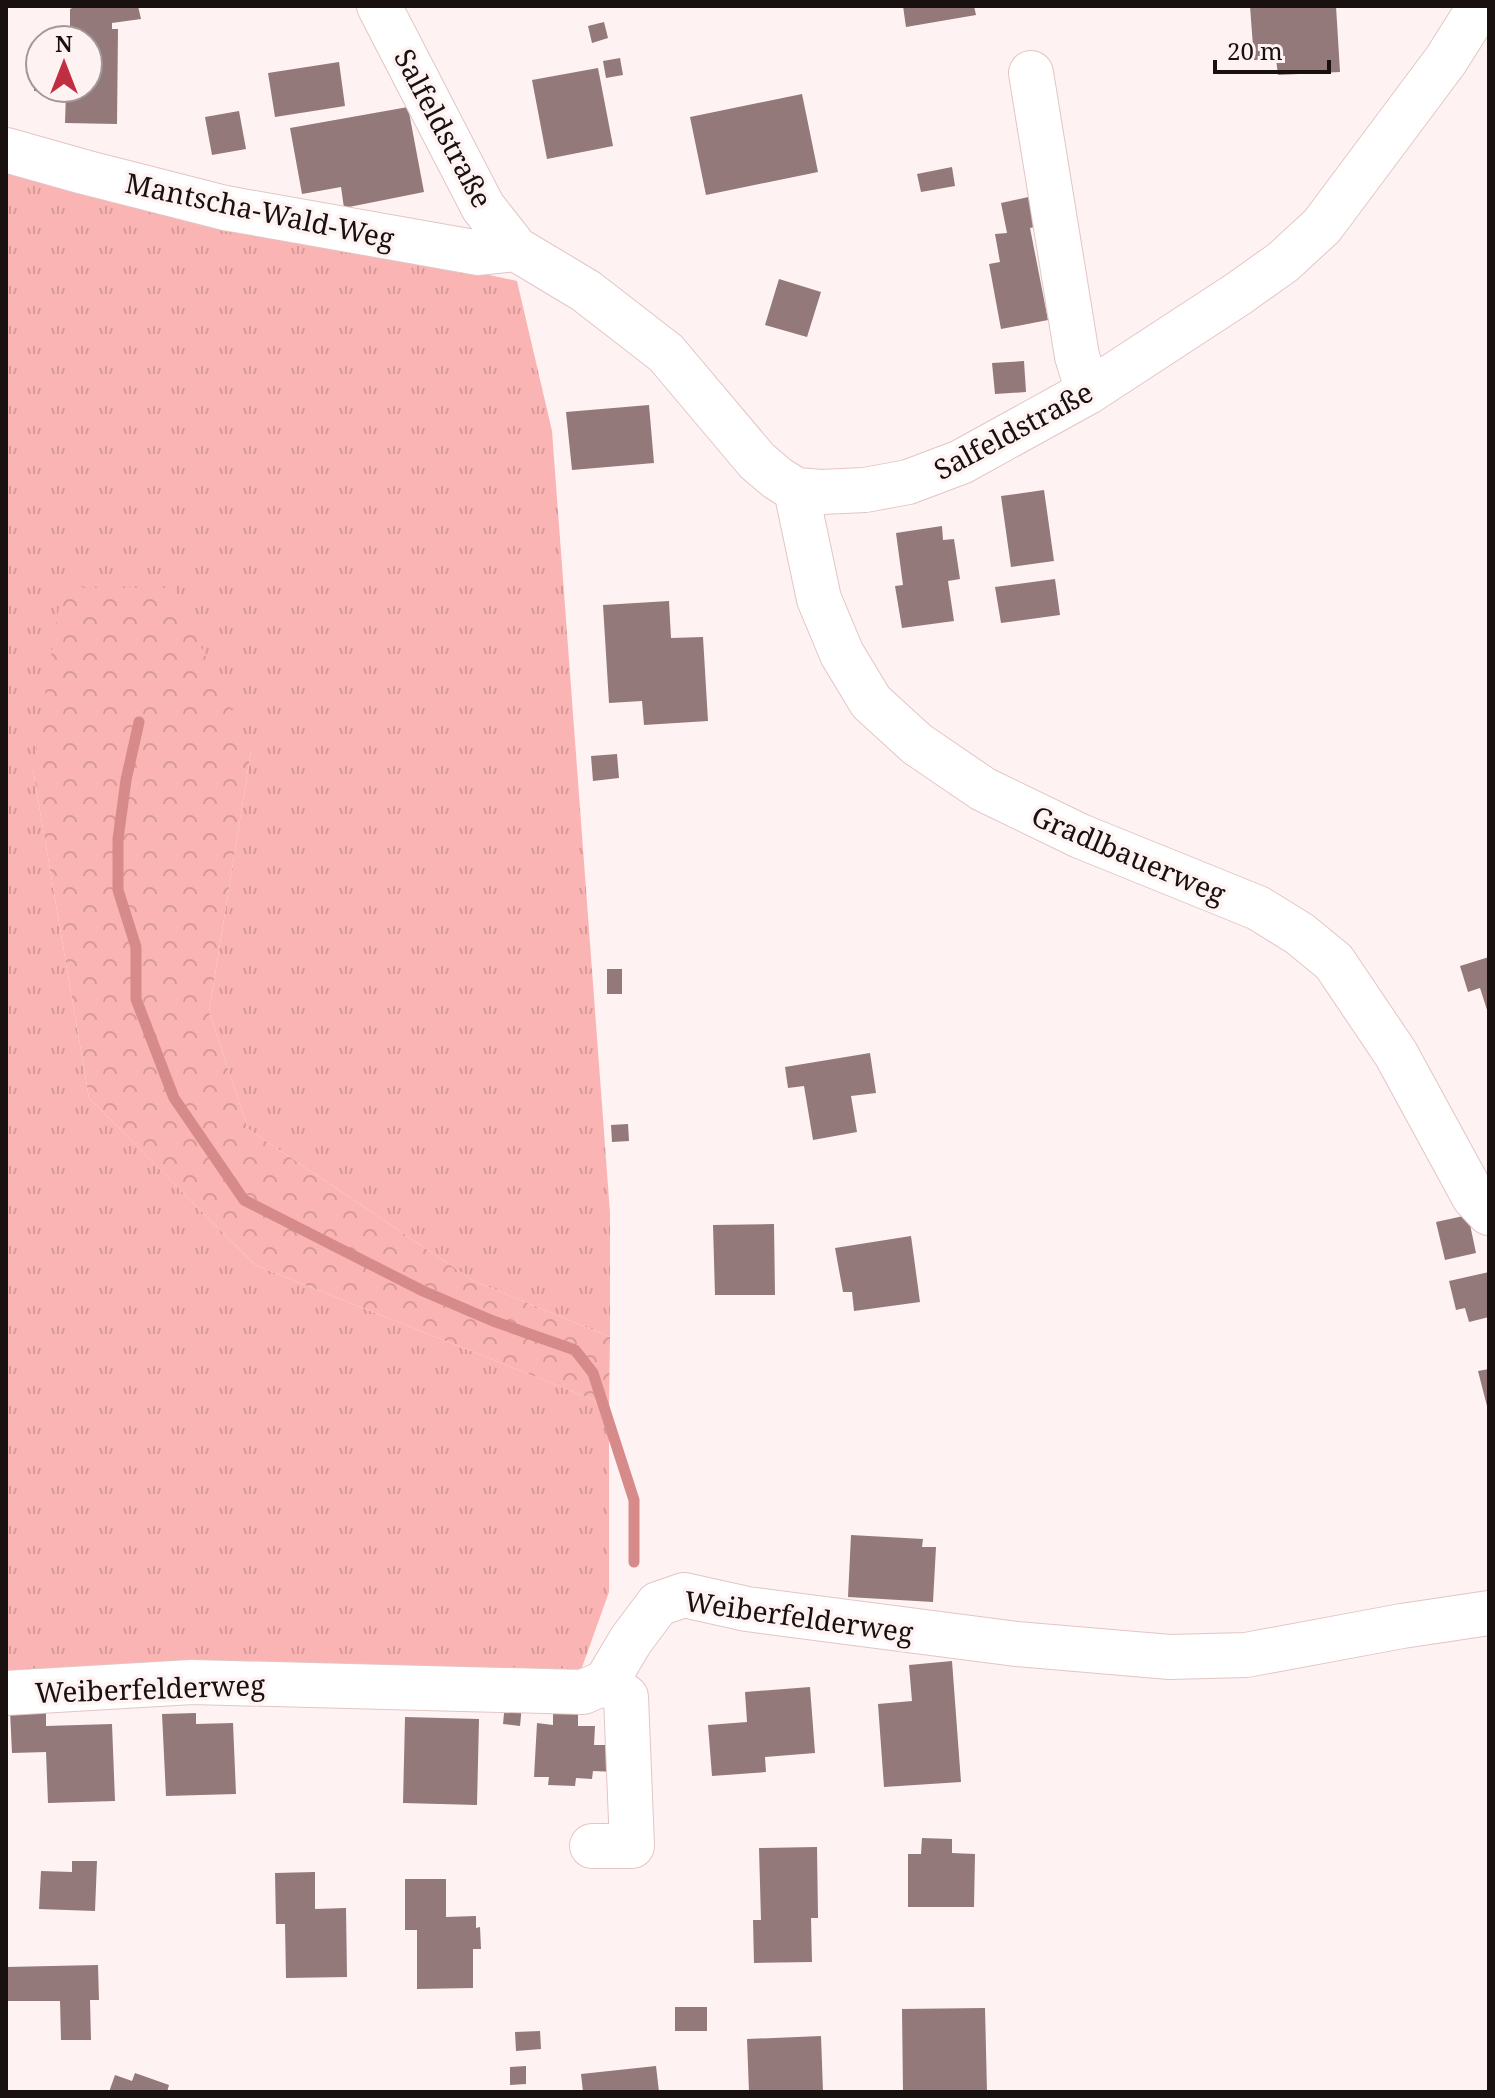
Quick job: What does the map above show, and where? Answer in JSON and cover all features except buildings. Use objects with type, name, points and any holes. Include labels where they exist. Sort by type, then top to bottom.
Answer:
[{"type":"street","name":"Salfeldstraße","points":[[379,6],[483,207],[516,249],[586,291],[666,353],[757,461],[777,478],[796,490],[821,492],[865,490],[908,482],[961,462],[1088,392],[1283,262],[1322,226],[1446,60],[1480,6]]},
{"type":"street","points":[[1031,73],[1077,356],[1088,392]]},
{"type":"street","name":"Mantscha-Wald-Weg","points":[[6,150],[225,208],[479,253],[516,249]]},
{"type":"street","name":"Gradlbauerweg","points":[[796,490],[819,599],[842,654],[871,702],[917,744],[983,789],[1080,836],[1258,908],[1300,934],[1334,962],[1396,1054],[1474,1197],[1489,1213]]},
{"type":"street","name":"Weiberfelderweg","points":[[6,1693],[192,1682],[583,1692],[606,1682],[631,1640],[658,1604],[684,1595],[747,1609],[1016,1644],[1170,1657],[1246,1655],[1489,1613]]},
{"type":"street","points":[[592,1846],[632,1846],[626,1697],[606,1682]]},
{"type":"green space","points":[[6,172],[517,281],[552,431],[610,1213],[610,1337],[474,1281],[248,1129],[209,1012],[251,751],[33,770],[89,1098],[255,1265],[609,1406],[609,1592],[576,1684],[6,1681]]},
{"type":"green space","points":[[172,586],[251,751],[209,1012],[248,1129],[474,1281],[610,1337],[609,1406],[255,1265],[89,1098],[33,770],[62,587]]},
{"type":"waterway","points":[[139,722],[126,780],[118,839],[118,890],[136,947],[136,999],[174,1098],[244,1200],[423,1291],[493,1321],[575,1350],[593,1373],[634,1500],[634,1562]]}]
